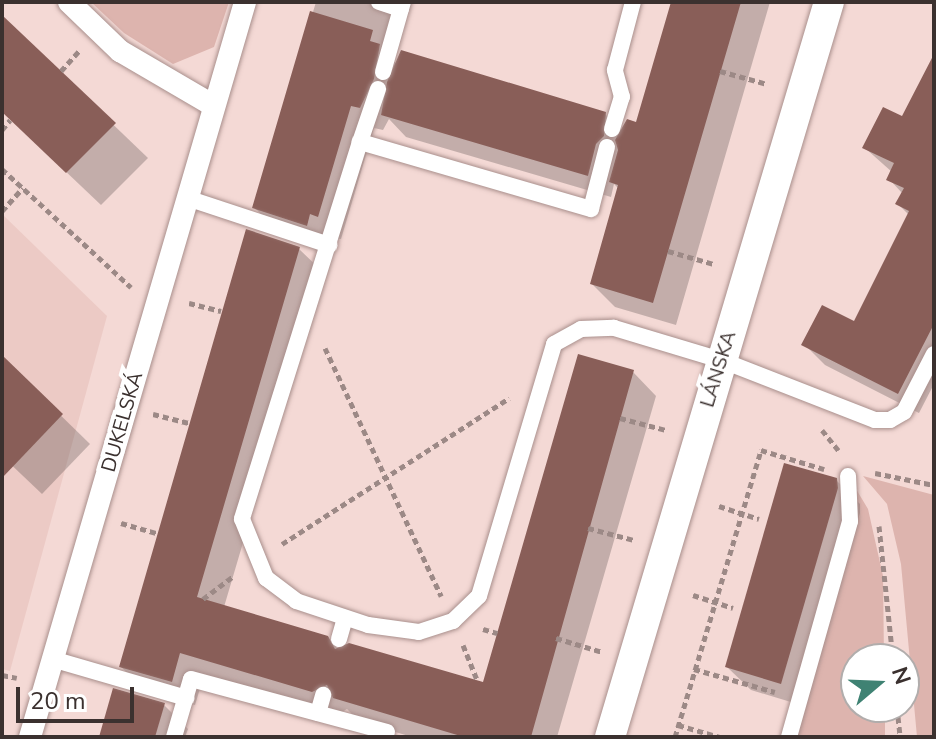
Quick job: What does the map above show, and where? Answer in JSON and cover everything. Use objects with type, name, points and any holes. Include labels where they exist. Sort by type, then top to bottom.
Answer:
[{"type":"street","points":[[69,2],[120,51],[214,106]]},
{"type":"street","name":"DUKELSKÁ","points":[[30,737],[245,2]]},
{"type":"street","name":"LÁNSKA","points":[[610,737],[829,2]]},
{"type":"lane","points":[[379,2],[402,6],[383,72]]},
{"type":"lane","points":[[612,129],[622,97],[615,70],[633,2]]},
{"type":"lane","points":[[378,89],[242,519],[266,578],[296,601],[345,618],[419,632],[453,621],[479,596],[554,344],[581,329],[614,328],[721,360],[875,420],[890,420],[904,412],[934,354]]},
{"type":"lane","points":[[360,142],[591,209],[607,147]]},
{"type":"lane","points":[[187,198],[329,245]]},
{"type":"lane","points":[[789,737],[850,521],[856,474]]},
{"type":"lane","points":[[339,639],[345,618]]},
{"type":"lane","points":[[52,659],[186,698]]},
{"type":"lane","points":[[174,737],[191,679],[387,732]]},
{"type":"lane","points":[[318,713],[323,695]]},
{"type":"path","points":[[720,71],[767,84]]},
{"type":"path","points":[[2,130],[10,120]]},
{"type":"path","points":[[2,169],[112,273],[156,305]]},
{"type":"path","points":[[2,211],[23,188]]},
{"type":"path","points":[[668,251],[715,264]]},
{"type":"path","points":[[184,302],[221,311]]},
{"type":"path","points":[[308,311],[453,621],[477,680]]},
{"type":"path","points":[[203,599],[257,560],[543,376]]},
{"type":"path","points":[[141,411],[189,423]]},
{"type":"path","points":[[620,418],[667,430]]},
{"type":"path","points":[[675,737],[761,450],[856,474],[934,485]]},
{"type":"path","points":[[719,506],[759,519]]},
{"type":"path","points":[[109,520],[157,533]]},
{"type":"path","points":[[588,528],[635,541]]},
{"type":"path","points":[[693,595],[733,608]]},
{"type":"path","points":[[453,621],[497,633]]},
{"type":"path","points":[[556,638],[603,653]]},
{"type":"path","points":[[694,669],[799,699]]},
{"type":"path","points":[[678,725],[720,737]]},
{"type":"shaded area","points":[[91,2],[229,2],[214,47],[173,64],[124,33]]},
{"type":"shaded area","points":[[2,214],[107,316],[10,671],[2,669]]},
{"type":"shaded area","points":[[863,476],[934,495],[934,737],[917,737],[916,723],[920,723],[920,643],[908,643],[901,564],[887,504]]},
{"type":"shaded area","points":[[853,484],[868,509],[883,576],[884,643],[840,643],[840,723],[885,723],[885,737],[795,737]]},
{"type":"building","points":[[671,2],[741,2],[653,303],[590,284],[618,185],[609,182],[618,150],[615,140],[627,119],[636,122]]},
{"type":"building","points":[[310,11],[373,30],[370,41],[380,44],[374,79],[360,108],[351,106],[318,217],[310,214],[307,226],[252,208]]},
{"type":"building","points":[[2,15],[116,123],[66,173],[2,112]]},
{"type":"building","points":[[401,50],[606,112],[604,136],[596,144],[588,176],[381,115],[387,82]]},
{"type":"building","points":[[934,54],[934,324],[898,394],[801,345],[822,305],[854,321],[909,211],[895,204],[904,188],[886,180],[894,163],[862,148],[883,107],[902,116]]},
{"type":"building","points":[[246,229],[300,247],[197,597],[328,636],[335,649],[349,643],[483,682],[578,354],[634,370],[531,737],[464,737],[333,698],[327,685],[312,692],[180,653],[172,682],[119,667]]},
{"type":"building","points":[[2,355],[63,414],[2,478]]},
{"type":"building","points":[[784,463],[837,478],[838,488],[781,684],[725,667]]},
{"type":"building","points":[[113,688],[165,703],[155,737],[99,737]]}]
